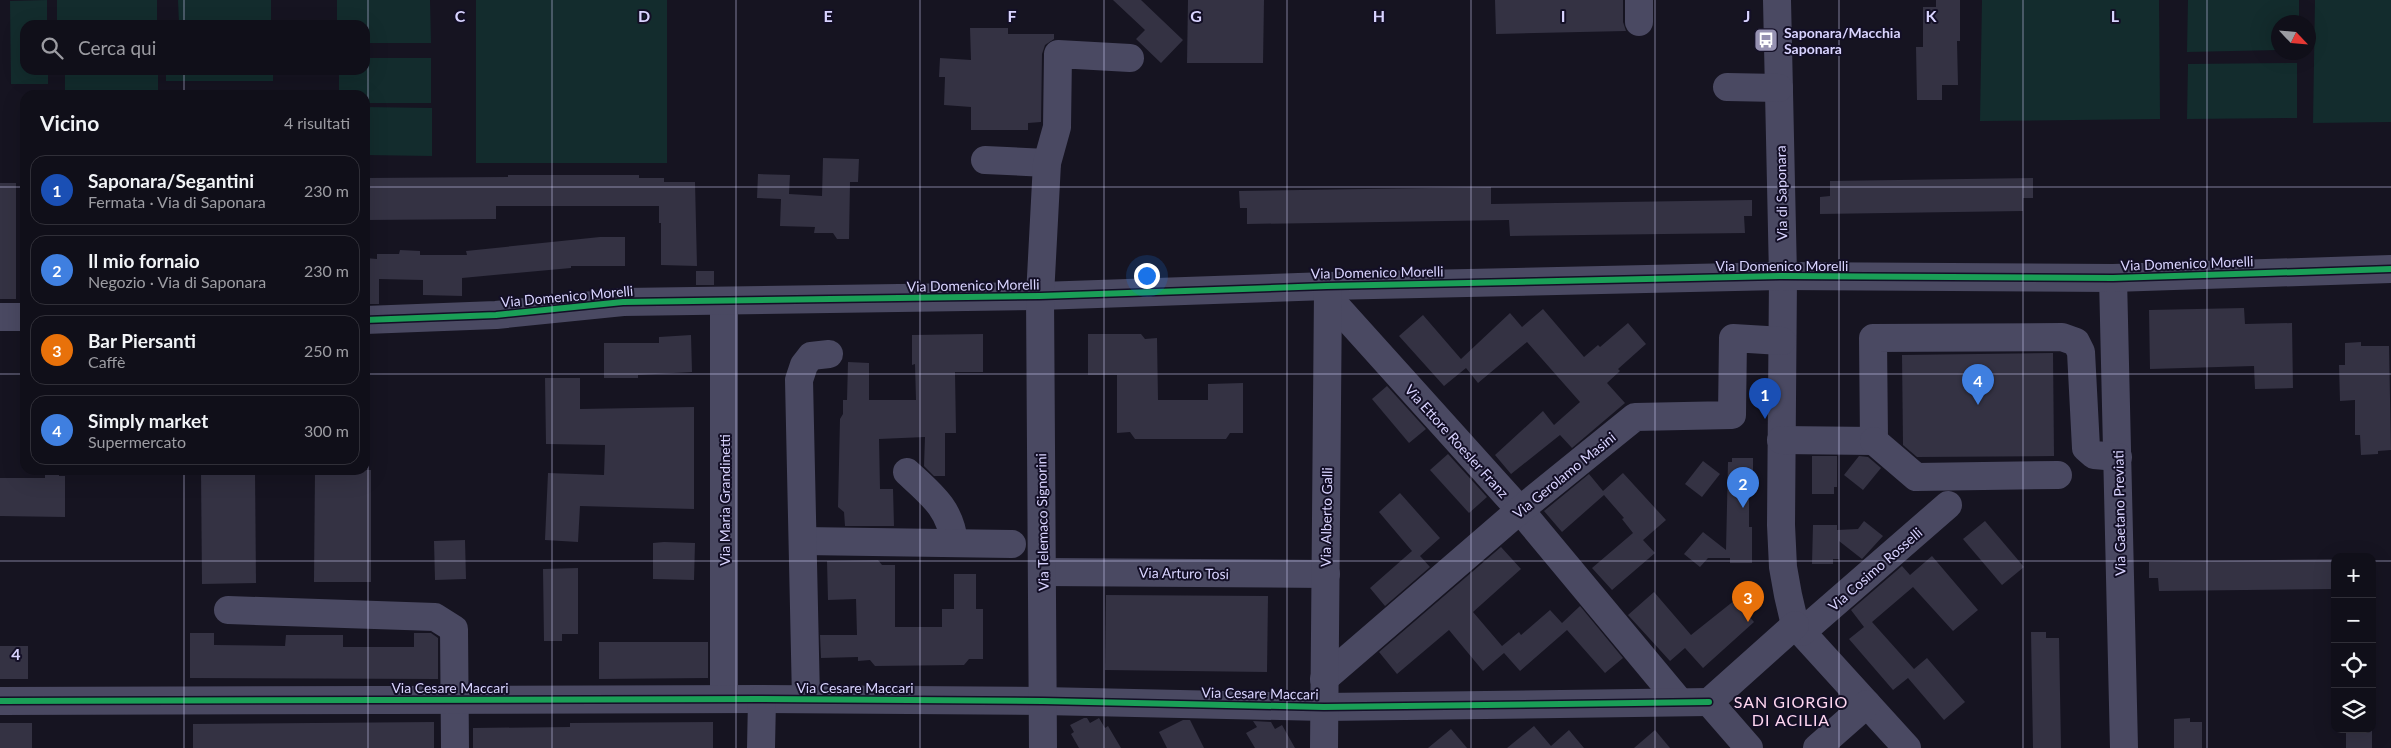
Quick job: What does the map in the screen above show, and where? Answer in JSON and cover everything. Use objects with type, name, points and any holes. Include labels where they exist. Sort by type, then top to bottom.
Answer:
[{"type":"street","name":"Via di Saponara","points":[[1777,0],[1783,276],[1781,440],[1783,567],[1799,629]]},
{"type":"street","name":"Via Telemaco Signorini","points":[[1043,748],[1040,296],[1047,162],[1057,127],[1058,54],[1130,58]]},
{"type":"street","points":[[1727,87],[1779,88]]},
{"type":"street","points":[[985,160],[1047,162]]},
{"type":"street","name":"Via Domenico Morelli","points":[[370,320],[496,316],[623,302],[1328,292],[1783,276],[2113,278],[2391,269]]},
{"type":"street","name":"Via Gaetano Previati","points":[[2113,278],[2124,748]]},
{"type":"street","name":"Via Ettore Roesler Franz","points":[[1328,292],[1520,510],[1679,701]]},
{"type":"street","name":"Via Alberto Galli","points":[[1324,748],[1328,292]]},
{"type":"street","name":"Via Maria Grandinetti","points":[[724,301],[724,699]]},
{"type":"street","points":[[0,317],[20,318]]},
{"type":"street","points":[[1874,441],[1872,338],[2062,337],[2076,342],[2082,356],[2086,448],[2094,455],[2118,457]]},
{"type":"street","name":"Via Gerolamo Masini","points":[[1324,679],[1520,510],[1635,417],[1732,415],[1733,338],[1782,341]]},
{"type":"street","points":[[806,699],[799,380],[804,365],[811,356],[829,354]]},
{"type":"street","points":[[1781,440],[1874,441],[1916,477],[2058,475]]},
{"type":"street","points":[[907,472],[942,505],[953,531],[954,543]]},
{"type":"street","name":"Via Cosimo Rosselli","points":[[1709,702],[1948,506]]},
{"type":"street","points":[[803,541],[1012,544]]},
{"type":"street","name":"Via Arturo Tosi","points":[[1043,572],[1326,574]]},
{"type":"street","points":[[228,610],[435,617],[454,630],[455,748]]},
{"type":"street","points":[[1799,629],[1906,748]]},
{"type":"street","points":[[761,748],[762,699]]},
{"type":"street","name":"Via Cesare Maccari","points":[[0,700],[806,699],[1043,701],[1324,707],[1709,702]]},
{"type":"street","points":[[1709,702],[1749,748]]},
{"type":"street","points":[[1817,748],[1867,704]]},
{"type":"green space","points":[[47,0],[47,20],[20,20],[20,75],[48,75],[48,84],[11,84],[10,1]]},
{"type":"green space","points":[[57,0],[157,0],[157,20],[57,20]]},
{"type":"green space","points":[[178,0],[271,0],[271,20],[179,20]]},
{"type":"green space","points":[[337,0],[430,0],[431,43],[370,43],[370,20],[337,20]]},
{"type":"green space","points":[[476,0],[667,0],[667,163],[476,163]]},
{"type":"green space","points":[[1982,0],[2159,0],[2160,119],[1980,121]]},
{"type":"green space","points":[[2188,0],[2299,0],[2299,15],[2271,15],[2271,50],[2187,52]]},
{"type":"green space","points":[[2315,0],[2391,0],[2391,122],[2313,123],[2314,60],[2316,60]]},
{"type":"green space","points":[[370,58],[431,58],[431,103],[370,103],[370,90],[339,90],[339,75],[370,75]]},
{"type":"green space","points":[[2297,63],[2297,118],[2187,119],[2188,64]]},
{"type":"green space","points":[[65,75],[158,75],[158,90],[65,90]]},
{"type":"green space","points":[[166,75],[273,75],[273,81],[166,81]]},
{"type":"green space","points":[[370,107],[432,108],[432,156],[370,155]]},
{"type":"building","points":[[1113,0],[1141,0],[1183,40],[1161,63],[1136,39],[1145,30]]},
{"type":"building","points":[[1188,0],[1264,0],[1263,63],[1187,63]]},
{"type":"building","points":[[1495,0],[1623,0],[1623,22],[1626,31],[1496,34]]},
{"type":"building","points":[[1936,0],[1960,0],[1960,41],[1957,41],[1958,85],[1942,85],[1942,100],[1917,100],[1916,47],[1923,47],[1923,7],[1936,7]]},
{"type":"building","points":[[970,28],[1008,28],[1008,34],[1054,34],[1054,39],[1045,45],[1042,54],[1041,122],[1028,123],[1028,130],[971,130],[971,107],[944,105],[945,77],[939,77],[940,58],[971,60]]},
{"type":"building","points":[[823,158],[859,159],[858,182],[850,182],[849,239],[837,239],[833,233],[814,233],[815,227],[780,226],[781,199],[757,198],[758,174],[790,175],[789,194],[822,196]]},
{"type":"building","points":[[508,175],[639,175],[639,178],[664,178],[664,182],[695,182],[697,266],[661,265],[659,206],[496,206],[496,219],[370,220],[370,178],[508,177]]},
{"type":"building","points":[[2033,178],[2033,198],[2023,198],[2023,211],[1820,214],[1820,197],[1830,196],[1830,181]]},
{"type":"building","points":[[0,183],[16,183],[16,299],[0,299]]},
{"type":"building","points":[[1491,187],[1491,204],[1752,200],[1752,216],[1744,216],[1745,233],[1510,236],[1509,220],[1247,224],[1247,208],[1240,208],[1239,191]]},
{"type":"building","points":[[600,237],[625,237],[625,266],[571,266],[571,268],[462,278],[462,296],[423,295],[423,280],[379,279],[379,304],[370,304],[370,258],[377,259],[377,254],[399,254],[400,250],[420,251],[420,255],[467,255],[466,251]]},
{"type":"building","points":[[696,271],[714,271],[714,285],[696,285]]},
{"type":"building","points":[[2244,308],[2245,324],[2292,323],[2293,388],[2255,389],[2254,366],[2150,369],[2149,310]]},
{"type":"building","points":[[1543,309],[1584,357],[1598,345],[1600,347],[1628,323],[1646,344],[1618,369],[1620,371],[1607,383],[1625,403],[1572,448],[1560,435],[1511,474],[1495,455],[1543,411],[1554,425],[1580,402],[1527,342],[1478,383],[1466,368],[1444,386],[1399,336],[1423,315],[1461,359],[1510,313],[1522,327]]},
{"type":"building","points":[[983,334],[983,372],[955,372],[956,433],[945,433],[945,476],[934,476],[924,466],[925,437],[879,439],[880,489],[893,489],[894,526],[845,526],[844,512],[838,507],[840,419],[843,414],[843,400],[847,400],[848,362],[869,363],[869,400],[916,400],[915,364],[912,365],[912,335]]},
{"type":"building","points":[[1088,334],[1141,334],[1145,339],[1157,338],[1158,400],[1208,400],[1208,384],[1243,383],[1243,433],[1230,433],[1226,439],[1135,439],[1130,432],[1117,433],[1117,375],[1088,375]]},
{"type":"building","points":[[691,335],[692,372],[638,375],[638,378],[604,378],[604,343],[659,343],[659,337]]},
{"type":"building","points":[[2361,342],[2361,346],[2389,346],[2391,450],[2378,451],[2378,454],[2361,455],[2360,435],[2355,435],[2355,400],[2340,401],[2339,365],[2345,365],[2345,343]]},
{"type":"building","points":[[2053,353],[2054,456],[1917,457],[1903,445],[1902,355]]},
{"type":"building","points":[[545,378],[580,378],[580,409],[694,407],[694,509],[580,506],[578,542],[545,540],[548,473],[604,475],[605,445],[546,444]]},
{"type":"building","points":[[1387,386],[1426,429],[1409,443],[1372,399]]},
{"type":"building","points":[[1448,454],[1487,497],[1469,513],[1430,470]]},
{"type":"building","points":[[1812,456],[1837,456],[1837,487],[1834,487],[1834,494],[1812,494]]},
{"type":"building","points":[[1859,456],[1868,457],[1881,468],[1863,490],[1844,475]]},
{"type":"building","points":[[1732,458],[1753,458],[1753,493],[1749,493],[1749,527],[1752,527],[1752,563],[1730,563],[1730,558],[1708,558],[1700,567],[1684,554],[1703,532],[1726,550],[1728,462],[1732,462]]},
{"type":"building","points":[[1703,461],[1720,474],[1702,497],[1685,484]]},
{"type":"building","points":[[371,470],[371,582],[314,582],[315,475],[370,475]]},
{"type":"building","points":[[1623,473],[1666,520],[1643,540],[1655,553],[1612,590],[1592,568],[1633,533],[1622,519],[1624,518],[1604,495],[1562,532],[1544,511],[1589,474],[1603,491]]},
{"type":"building","points":[[45,475],[65,476],[65,517],[0,516],[0,478],[45,478]]},
{"type":"building","points":[[201,475],[255,475],[256,583],[202,584]]},
{"type":"building","points":[[1400,493],[1440,538],[1420,556],[1430,567],[1385,606],[1370,588],[1412,551],[1379,512]]},
{"type":"building","points":[[1864,521],[1883,536],[1862,559],[1839,541],[1839,559],[1833,559],[1833,564],[1812,564],[1813,525],[1837,525],[1837,530],[1858,529]]},
{"type":"building","points":[[1985,521],[2024,567],[2002,585],[1963,539]]},
{"type":"building","points":[[465,540],[466,579],[435,580],[434,541]]},
{"type":"building","points":[[653,543],[695,543],[694,580],[653,579]]},
{"type":"building","points":[[1501,547],[1521,569],[1473,612],[1502,646],[1519,632],[1521,635],[1550,610],[1562,623],[1580,606],[1623,658],[1605,673],[1567,630],[1520,671],[1504,653],[1483,671],[1449,630],[1397,674],[1379,652]]},
{"type":"building","points":[[1932,556],[1978,610],[1953,631],[1913,587],[1872,622],[1914,669],[1927,658],[1965,702],[1944,720],[1908,678],[1893,690],[1849,639],[1864,627],[1851,610],[1902,566],[1910,575]]},
{"type":"building","points":[[2331,559],[2331,589],[2159,591],[2158,578],[2149,578],[2149,562]]},
{"type":"building","points":[[878,560],[882,565],[895,565],[895,627],[942,627],[942,609],[954,609],[954,574],[976,574],[976,609],[983,609],[983,659],[969,659],[964,665],[875,666],[870,660],[858,661],[858,657],[821,658],[820,635],[857,635],[856,599],[828,600],[827,561]]},
{"type":"building","points":[[578,568],[578,634],[562,634],[562,641],[544,641],[543,569]]},
{"type":"building","points":[[1654,592],[1691,635],[1735,600],[1754,622],[1703,668],[1685,648],[1670,661],[1628,615]]},
{"type":"building","points":[[1106,595],[1268,596],[1267,672],[1105,670]]},
{"type":"building","points":[[2031,632],[2046,632],[2046,638],[2059,638],[2061,748],[2033,748]]},
{"type":"building","points":[[190,633],[214,633],[214,645],[285,646],[286,635],[343,635],[343,647],[414,647],[414,633],[431,633],[438,638],[438,679],[190,678]]},
{"type":"building","points":[[599,642],[708,642],[708,678],[599,679]]},
{"type":"building","points":[[0,646],[28,646],[28,679],[0,679]]},
{"type":"building","points":[[1087,718],[1090,723],[1099,718],[1105,728],[1108,726],[1121,748],[1079,748],[1071,734],[1074,732],[1070,725]]},
{"type":"building","points":[[2190,718],[2190,722],[2202,722],[2202,748],[2174,748],[2174,719]]},
{"type":"building","points":[[1183,720],[1190,720],[1204,748],[1167,748],[1159,732]]},
{"type":"building","points":[[1253,721],[1271,722],[1275,729],[1282,725],[1295,748],[1255,748],[1246,733],[1257,727]]},
{"type":"building","points":[[434,722],[434,748],[193,748],[193,724]]},
{"type":"building","points":[[713,722],[713,748],[473,748],[473,728],[570,727],[570,723]]},
{"type":"building","points":[[0,723],[32,723],[32,748],[0,748]]},
{"type":"building","points":[[1534,726],[1551,746],[1569,730],[1584,748],[1507,748]]},
{"type":"building","points":[[1451,729],[1467,748],[1428,748]]},
{"type":"building","points":[[1655,730],[1670,748],[1634,748]]},
{"type":"building","points":[[2346,733],[2372,733],[2372,748],[2346,748]]},
{"type":"cycle path","points":[[370,320],[496,315],[623,302],[1040,296],[1327,286],[1783,276],[2113,278],[2391,269]]},
{"type":"cycle path","points":[[0,701],[762,699],[1043,701],[1324,707],[1709,702]]},
{"type":"place","name":"Saponara/Macchia Saponara","points":[[1766,40]]},
{"type":"place","name":"Simply market","points":[[1978,405]]},
{"type":"place","name":"Saponara/Segantini","points":[[1765,419]]},
{"type":"place","name":"Il mio fornaio","points":[[1743,508]]},
{"type":"place","name":"Bar Piersanti","points":[[1748,622]]},
{"type":"district","name":"SAN GIORGIO DI ACILIA","points":[[1791,710]]}]
